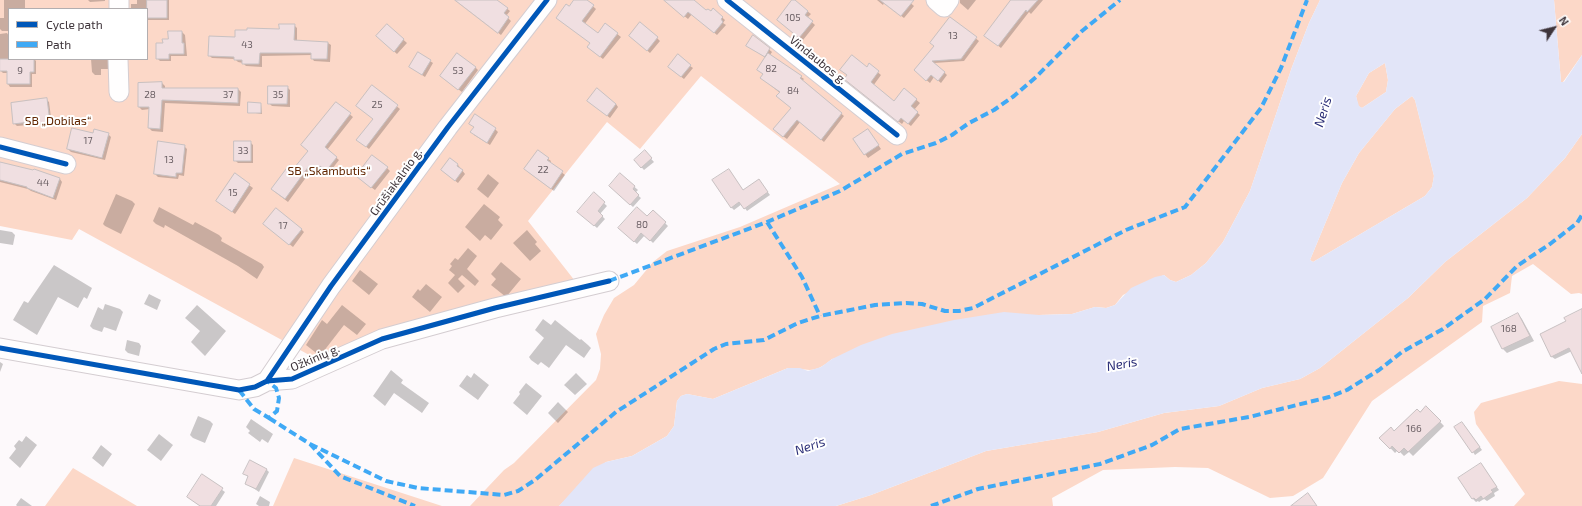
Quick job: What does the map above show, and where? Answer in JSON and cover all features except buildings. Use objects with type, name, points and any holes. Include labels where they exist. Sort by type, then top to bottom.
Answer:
[{"type":"street","name":"Grūšiakalnio g.","points":[[267,381],[332,286],[425,159],[547,0]]},
{"type":"street","name":"Vindaubos g.","points":[[727,0],[897,135]]},
{"type":"street","points":[[936,0],[944,7],[949,0]]},
{"type":"street","points":[[118,60],[119,92]]},
{"type":"street","points":[[0,147],[66,164]]},
{"type":"street","name":"Ožkinių g.","points":[[0,348],[223,389],[238,390],[255,387],[267,381],[292,379],[382,339],[495,308],[609,282]]},
{"type":"green space","points":[[0,0],[1320,0],[1309,23],[1292,67],[1250,191],[1223,242],[1206,263],[1191,275],[1176,282],[1170,280],[1164,275],[1123,295],[1115,305],[1106,308],[1095,307],[1072,314],[1039,315],[832,359],[826,364],[811,370],[788,368],[713,399],[687,394],[681,396],[677,401],[674,426],[667,436],[632,456],[606,462],[559,506],[470,506],[504,470],[514,463],[596,380],[600,369],[601,354],[596,334],[604,315],[614,298],[634,285],[653,262],[667,251],[740,227],[840,184],[701,76],[640,149],[607,122],[528,221],[575,281],[322,362],[79,229],[72,240],[0,226]]},
{"type":"green space","points":[[1554,0],[1582,0],[1582,55],[1563,82],[1561,82]]},
{"type":"green space","points":[[1385,63],[1388,80],[1386,92],[1362,108],[1358,106],[1356,96],[1369,73]]},
{"type":"green space","points":[[1412,96],[1415,100],[1434,176],[1432,187],[1425,196],[1313,262],[1310,260],[1342,183],[1359,153],[1395,109]]},
{"type":"green space","points":[[1582,134],[1582,294],[1571,294],[1533,264],[1512,276],[1510,293],[1483,306],[1482,322],[1372,401],[1323,478],[1293,496],[1270,498],[1208,468],[1175,467],[1103,470],[1052,498],[1053,506],[836,506],[871,495],[986,451],[1098,432],[1164,413],[1219,406],[1262,388],[1300,379],[1320,368],[1408,298],[1445,262],[1527,198],[1565,158]]},
{"type":"green space","points":[[1559,381],[1582,384],[1582,506],[1514,506],[1525,494],[1476,424],[1474,412],[1481,403]]},
{"type":"green space","points":[[294,458],[442,506],[273,506]]},
{"type":"green space","points":[[73,468],[137,506],[45,506]]},
{"type":"water","name":"Neris","points":[[1320,0],[1554,0],[1561,82],[1564,82],[1582,55],[1582,134],[1565,158],[1527,198],[1445,262],[1408,298],[1320,368],[1300,379],[1262,388],[1219,406],[1164,413],[1098,432],[986,451],[871,495],[836,506],[559,506],[593,468],[606,462],[632,456],[667,436],[674,426],[677,401],[681,396],[687,394],[713,399],[788,368],[800,368],[808,371],[821,367],[832,359],[861,345],[892,334],[954,320],[1004,312],[1039,315],[1072,314],[1095,307],[1106,308],[1115,305],[1131,288],[1155,277],[1164,275],[1170,280],[1176,282],[1191,275],[1206,263],[1223,242],[1250,191],[1292,67],[1309,23]],"holes":[[[1385,63],[1388,80],[1386,92],[1362,108],[1359,106],[1356,96],[1369,73]],[[1412,96],[1415,100],[1434,176],[1432,187],[1425,196],[1313,262],[1310,260],[1342,183],[1359,153],[1395,109]]]},
{"type":"marked path","points":[[609,281],[767,222],[840,191],[902,154],[936,143],[952,135],[969,123],[994,110],[1014,96],[1036,77],[1082,31],[1120,0]]},
{"type":"marked path","points":[[310,444],[386,481],[418,488],[504,495],[518,491],[535,480],[616,412],[714,349],[726,344],[764,340],[798,323],[820,316],[875,305],[906,303],[922,304],[945,311],[959,311],[973,308],[1126,230],[1185,207],[1261,108],[1281,68],[1307,0]]},
{"type":"marked path","points":[[931,506],[978,489],[1100,464],[1152,445],[1180,429],[1249,417],[1329,397],[1347,390],[1379,370],[1402,352],[1443,329],[1485,299],[1517,266],[1550,244],[1577,223],[1582,215]]},
{"type":"marked path","points":[[767,222],[802,277],[820,316]]},
{"type":"marked path","points":[[239,390],[254,409],[269,418],[277,411],[279,398],[276,388],[267,381]]},
{"type":"marked path","points":[[269,418],[310,444],[340,476],[415,506]]},
{"type":"cycle path","points":[[267,381],[331,286],[448,127],[547,0]]},
{"type":"cycle path","points":[[727,0],[897,135]]},
{"type":"cycle path","points":[[0,147],[66,164]]},
{"type":"cycle path","points":[[0,348],[239,390],[255,387],[267,381],[292,379],[382,339],[495,308],[609,281]]},
{"type":"park label","name":"SB „Dobilas“","points":[[58,121]]},
{"type":"park label","name":"SB „Skambutis“","points":[[329,171]]}]
